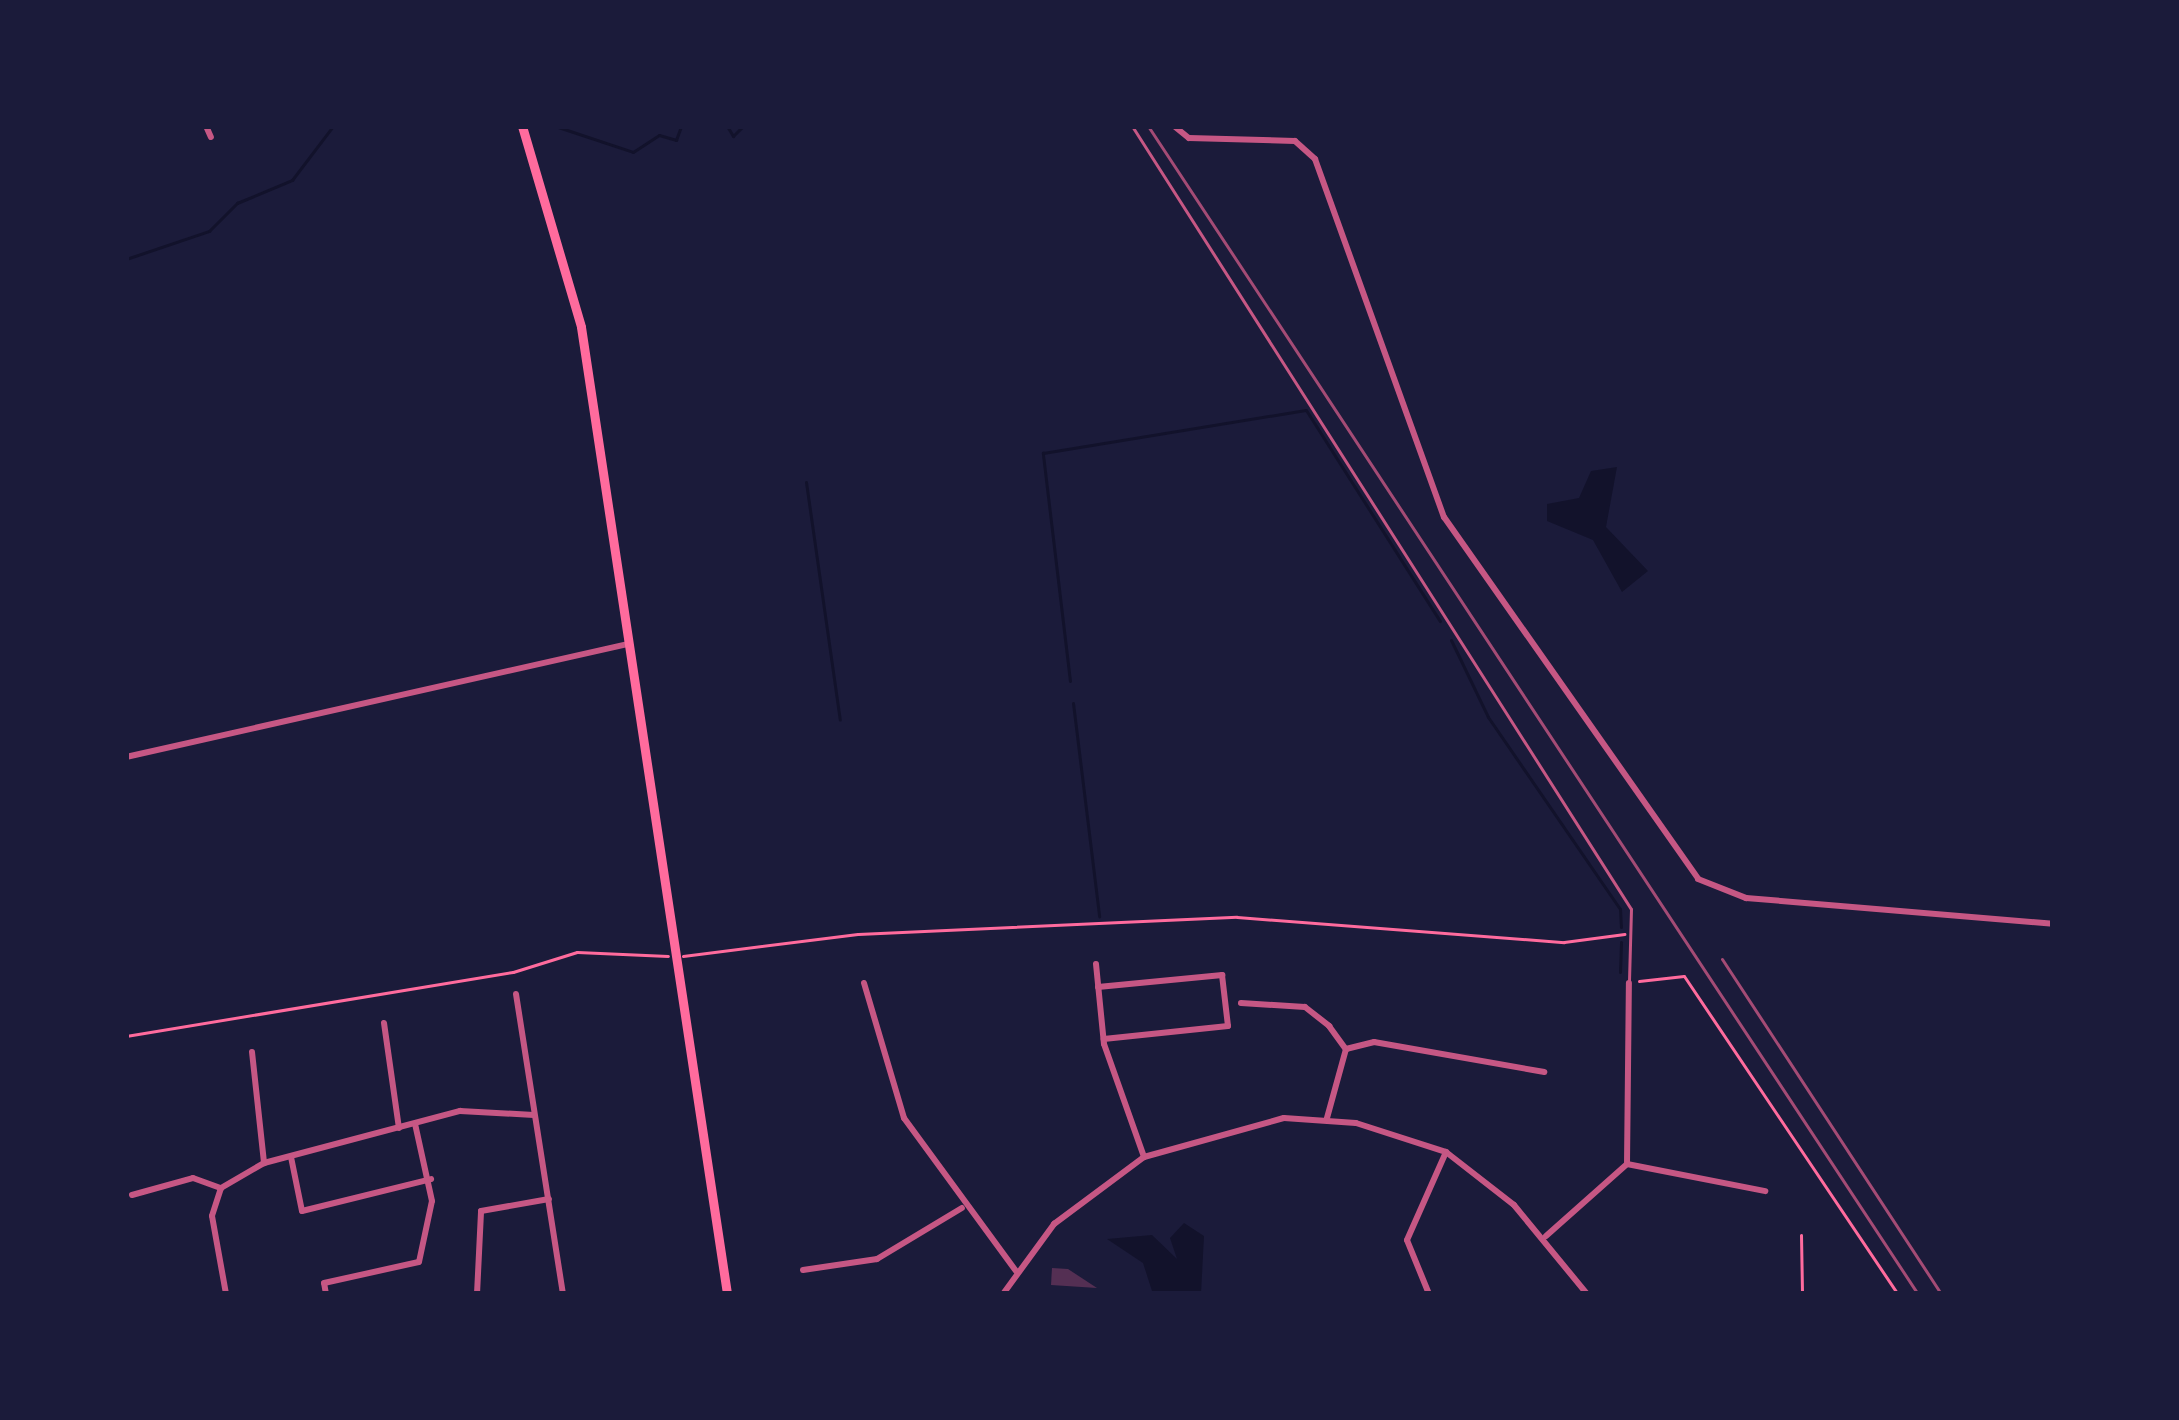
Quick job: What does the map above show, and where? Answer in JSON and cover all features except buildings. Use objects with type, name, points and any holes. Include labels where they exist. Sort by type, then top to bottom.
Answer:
[{"type":"main road","points":[[522,126],[570,265],[727,1294]]},
{"type":"street","points":[[206,126],[211,136]]},
{"type":"street","points":[[1174,126],[1189,139],[1295,141],[1315,159],[1444,517],[1660,840],[1698,879],[1746,898],[2053,924]]},
{"type":"street","points":[[126,757],[628,644]]},
{"type":"street","points":[[1096,964],[1103,1039],[1144,1157]]},
{"type":"street","points":[[1098,987],[1222,975],[1228,1026],[1103,1039]]},
{"type":"street","points":[[864,983],[892,1092],[962,1208],[1016,1271]]},
{"type":"street","points":[[1545,1237],[1627,1164],[1629,983]]},
{"type":"street","points":[[516,994],[563,1294]]},
{"type":"street","points":[[1241,1003],[1305,1007],[1346,1049]]},
{"type":"street","points":[[384,1023],[398,1128]]},
{"type":"street","points":[[1346,1049],[1388,1043],[1544,1072]]},
{"type":"street","points":[[1327,1118],[1346,1049]]},
{"type":"street","points":[[252,1052],[264,1162]]},
{"type":"street","points":[[226,1294],[212,1216],[221,1188],[264,1162],[495,1105],[534,1115]]},
{"type":"street","points":[[1004,1294],[1016,1271],[1054,1224],[1144,1157],[1220,1128],[1327,1118],[1446,1152],[1545,1237],[1587,1294]]},
{"type":"street","points":[[326,1294],[324,1283],[419,1262],[431,1179],[416,1124]]},
{"type":"street","points":[[1429,1294],[1407,1240],[1446,1152]]},
{"type":"street","points":[[290,1156],[302,1211],[431,1179]]},
{"type":"street","points":[[1627,1164],[1765,1191]]},
{"type":"street","points":[[132,1195],[193,1178],[221,1188]]},
{"type":"street","points":[[476,1294],[481,1211],[549,1199]]},
{"type":"street","points":[[803,1270],[877,1259],[962,1208]]},
{"type":"lane","points":[[1132,126],[1438,599],[1496,712],[1631,909],[1629,983]]},
{"type":"path","points":[[126,1036],[513,973],[577,952],[675,955],[1237,916],[1564,942],[1631,933]]},
{"type":"path","points":[[1629,983],[1684,976],[1898,1294]]},
{"type":"path","points":[[1801,1234],[1802,1294]]},
{"type":"shaded area","points":[[1617,467],[1606,527],[1648,571],[1622,592],[1593,540],[1547,521],[1547,504],[1579,498],[1591,471]]},
{"type":"shaded area","points":[[1184,1223],[1204,1236],[1201,1294],[1153,1294],[1143,1263],[1107,1239],[1152,1235],[1177,1259],[1170,1238]]},
{"type":"waterway","points":[[126,259],[209,231],[237,203],[292,180],[333,126]]},
{"type":"waterway","points":[[555,126],[633,152],[659,135],[676,140],[681,126]]},
{"type":"waterway","points":[[727,126],[733,136],[743,126]]},
{"type":"waterway","points":[[1070,681],[1043,453],[1306,410],[1440,621]]},
{"type":"waterway","points":[[806,482],[840,720]]},
{"type":"waterway","points":[[1451,640],[1488,717],[1620,909],[1621,927]]},
{"type":"waterway","points":[[1073,703],[1099,916]]},
{"type":"waterway","points":[[1620,972],[1621,942]]},
{"type":"railway","points":[[1148,126],[1918,1294]]},
{"type":"railway","points":[[1722,959],[1941,1294]]}]
